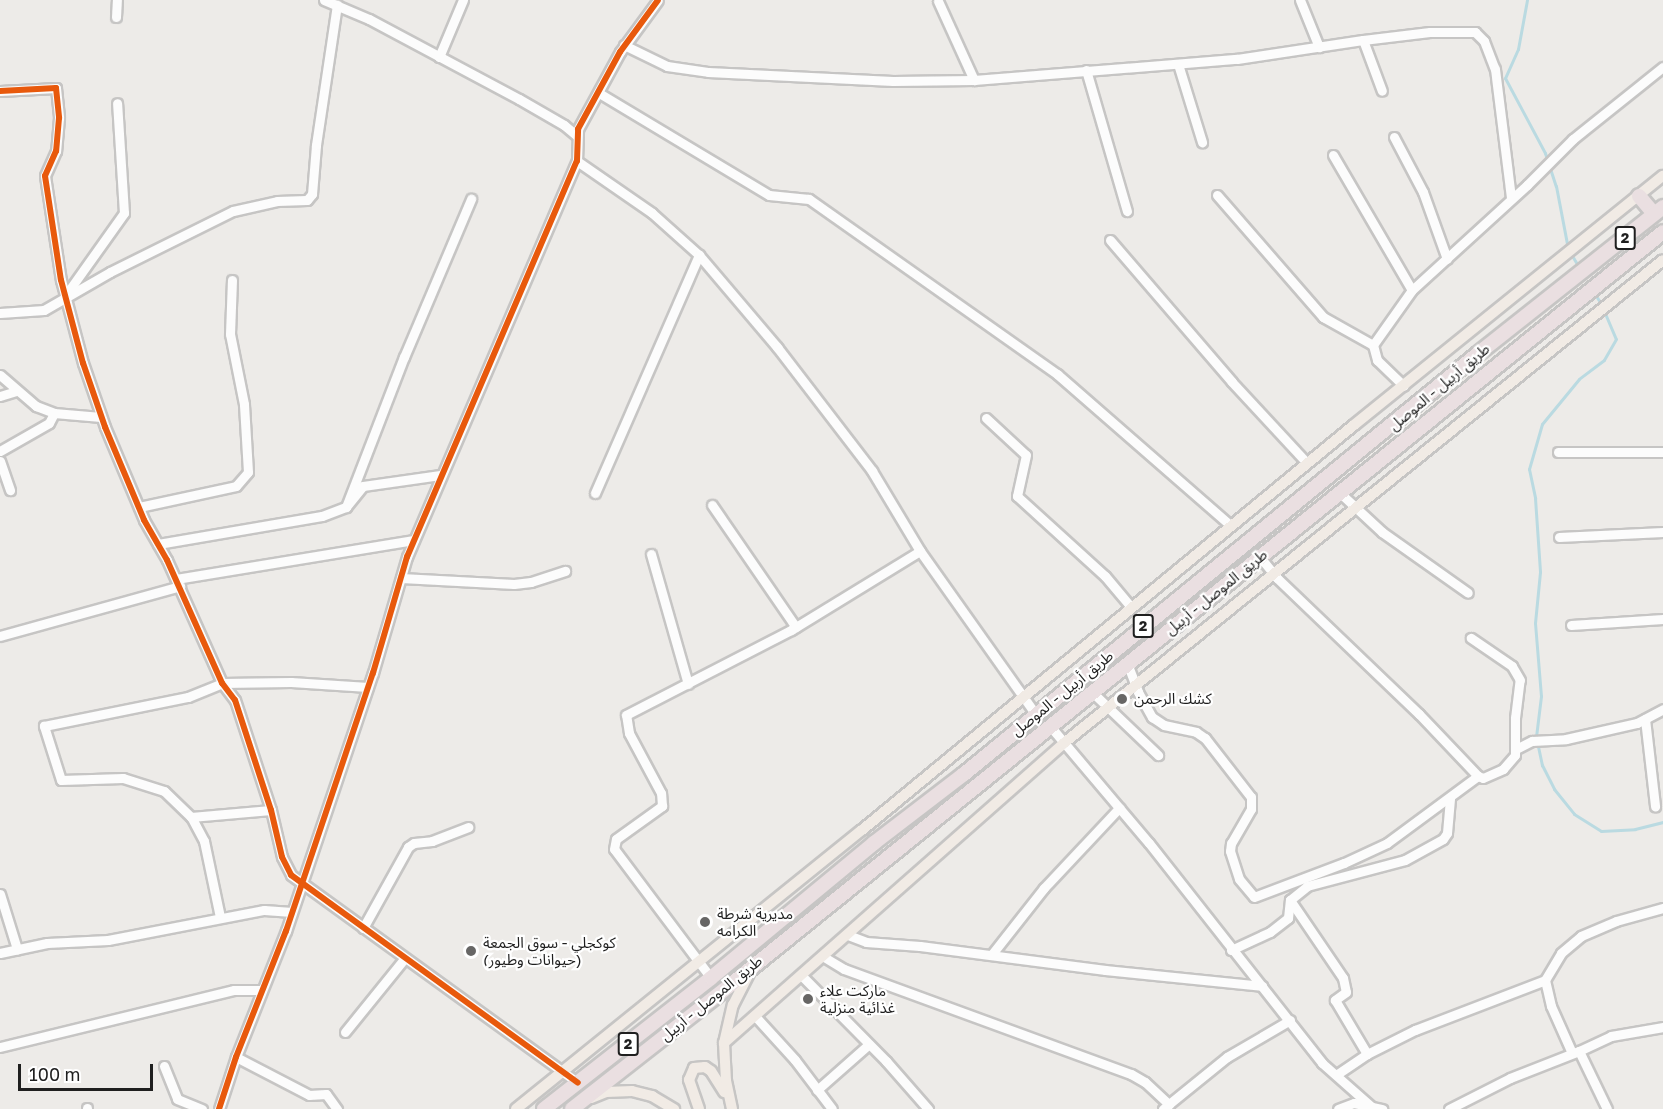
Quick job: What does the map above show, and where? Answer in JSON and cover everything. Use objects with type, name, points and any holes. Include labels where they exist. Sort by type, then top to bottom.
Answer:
[{"type":"highway","points":[[1639,196],[1658,211]]},
{"type":"highway","name":"طريق أربيل - الموصل","points":[[544,1109],[711,978],[1479,352],[1658,211]]},
{"type":"highway","name":"طريق الموصل - أربيل","points":[[572,1109],[1663,231]]},
{"type":"main road","points":[[516,1109],[1307,463],[1663,176]]},
{"type":"main road","points":[[724,1043],[1064,743],[1663,260]]},
{"type":"main road","points":[[732,1109],[726,1081],[724,1043],[729,1017],[737,994],[748,975],[767,953]]},
{"type":"main road","points":[[699,1109],[689,1080],[694,1068],[705,1067],[716,1077],[732,1109]]},
{"type":"main road","points":[[572,1109],[606,1092],[618,1090],[643,1093],[674,1109]]},
{"type":"street","points":[[116,17],[117,0]]},
{"type":"street","points":[[324,0],[341,4],[564,124],[576,135]]},
{"type":"street","points":[[439,57],[464,0]]},
{"type":"street","points":[[219,1109],[236,1057],[292,912],[368,687],[400,578],[414,540],[577,161],[576,135],[624,45],[658,0]]},
{"type":"street","points":[[1300,0],[1318,47]]},
{"type":"street","points":[[938,1],[974,80]]},
{"type":"street","points":[[0,313],[44,310],[110,272],[233,211],[277,201],[307,200],[312,194],[316,145],[341,4]]},
{"type":"street","points":[[624,45],[667,66],[708,72],[893,81],[974,80],[1237,59],[1430,32],[1476,32],[1484,41],[1495,69],[1511,197]]},
{"type":"street","points":[[1363,40],[1382,91]]},
{"type":"street","points":[[1178,64],[1202,142]]},
{"type":"street","points":[[1373,345],[1412,290],[1511,197],[1527,185],[1573,139],[1663,67]]},
{"type":"street","points":[[1086,70],[1127,211]]},
{"type":"street","points":[[0,91],[56,88],[59,118],[56,151],[45,176],[66,297],[82,363],[101,417],[139,507],[178,583],[222,683],[235,700],[271,810],[282,857],[291,875],[578,1083]]},
{"type":"street","points":[[599,93],[769,195],[809,200],[1058,374],[1231,526]]},
{"type":"street","points":[[66,297],[124,213],[117,103]]},
{"type":"street","points":[[1394,137],[1423,192],[1447,259]]},
{"type":"street","points":[[1333,155],[1389,255],[1407,278],[1412,290]]},
{"type":"street","points":[[577,161],[652,213],[699,255],[827,409],[872,471],[920,551],[1036,715]]},
{"type":"street","points":[[1217,195],[1284,275],[1323,317],[1373,345],[1377,360],[1404,386]]},
{"type":"street","points":[[346,507],[404,357],[471,199]]},
{"type":"street","points":[[1110,240],[1232,382],[1307,463]]},
{"type":"street","points":[[595,493],[699,255]]},
{"type":"street","points":[[139,507],[236,486],[248,472],[244,404],[230,334],[232,280]]},
{"type":"street","points":[[0,375],[36,406],[54,414],[101,417]]},
{"type":"street","points":[[0,396],[16,391]]},
{"type":"street","points":[[10,490],[0,460],[3,450],[49,423],[54,414]]},
{"type":"street","points":[[986,418],[1026,455],[1017,496],[1105,576],[1131,607]]},
{"type":"street","points":[[1558,452],[1663,452]]},
{"type":"street","points":[[158,544],[322,516],[346,507],[363,486],[440,475]]},
{"type":"street","points":[[1339,492],[1382,532],[1468,593]]},
{"type":"street","points":[[712,505],[796,627]]},
{"type":"street","points":[[1559,537],[1663,532]]},
{"type":"street","points":[[0,636],[178,583],[414,540]]},
{"type":"street","points":[[711,978],[696,962],[614,849],[616,839],[662,806],[661,793],[628,733],[626,715],[796,627],[920,551]]},
{"type":"street","points":[[651,554],[688,684]]},
{"type":"street","points":[[1260,556],[1274,574],[1419,714],[1478,776]]},
{"type":"street","points":[[400,578],[514,584],[531,582],[565,571]]},
{"type":"street","points":[[1571,625],[1663,619]]},
{"type":"street","points":[[1127,663],[1135,686],[1152,717],[1158,722],[1196,732],[1205,738],[1251,797],[1251,809],[1231,843],[1230,851],[1239,879],[1254,897],[1344,863],[1388,843],[1478,776],[1494,775],[1512,761],[1516,749],[1515,718],[1520,680],[1518,672],[1472,638]]},
{"type":"street","points":[[220,917],[204,841],[191,817],[164,791],[123,778],[61,780],[44,726],[189,697],[222,683],[291,682],[368,687]]},
{"type":"street","points":[[1091,691],[1158,755]]},
{"type":"street","points":[[1516,749],[1532,741],[1566,739],[1645,719],[1663,709]]},
{"type":"street","points":[[1645,719],[1655,806]]},
{"type":"street","points":[[1050,726],[1149,843],[1322,1063],[1376,1108]]},
{"type":"street","points":[[1231,950],[1270,932],[1288,918],[1290,900],[1306,886],[1405,860],[1443,839],[1447,833],[1450,798]]},
{"type":"street","points":[[992,954],[1044,888],[1119,808]]},
{"type":"street","points":[[191,817],[271,810]]},
{"type":"street","points":[[363,928],[408,847],[414,843],[432,841],[468,827]]},
{"type":"street","points":[[0,894],[17,949]]},
{"type":"street","points":[[1290,900],[1343,978],[1346,992],[1335,1000],[1367,1054]]},
{"type":"street","points":[[1336,1075],[1367,1054],[1415,1030],[1545,980],[1561,953],[1581,936],[1616,921],[1663,908]]},
{"type":"street","points":[[0,953],[47,943],[108,940],[264,910],[292,912]]},
{"type":"street","points":[[848,935],[866,942],[992,954],[1105,970],[1262,986]]},
{"type":"street","points":[[824,957],[844,969],[1131,1074],[1145,1082],[1166,1106],[1227,1057],[1290,1020]]},
{"type":"street","points":[[345,1032],[405,958]]},
{"type":"street","points":[[802,976],[869,1044],[928,1109]]},
{"type":"street","points":[[1545,980],[1551,1006],[1607,1109]]},
{"type":"street","points":[[0,1047],[234,990],[262,990]]},
{"type":"street","points":[[755,1016],[795,1060],[832,1109]]},
{"type":"street","points":[[1449,1109],[1510,1078],[1611,1036],[1663,1027]]},
{"type":"street","points":[[817,1090],[869,1044]]},
{"type":"street","points":[[236,1057],[309,1095],[326,1094],[337,1109]]},
{"type":"street","points":[[164,1065],[177,1099],[202,1109]]},
{"type":"street","points":[[1338,1109],[1354,1103],[1376,1108]]},
{"type":"waterway","points":[[1527,0],[1518,49],[1505,78],[1545,153],[1556,186],[1568,249]]},
{"type":"waterway","points":[[1571,254],[1580,269]]},
{"type":"waterway","points":[[1594,293],[1602,305]]},
{"type":"waterway","points":[[1604,311],[1616,339],[1604,360],[1579,379],[1542,424],[1529,469],[1535,498],[1540,572],[1535,623],[1541,696],[1536,737],[1542,765],[1554,789],[1574,814],[1601,831],[1635,829],[1663,822]]},
{"type":"cycle path","points":[[219,1109],[236,1057],[286,931],[373,673],[407,557],[577,161],[578,129],[620,52],[658,0]]},
{"type":"cycle path","points":[[0,91],[56,88],[59,118],[56,151],[45,176],[61,280],[83,363],[105,427],[144,520],[167,560],[222,683],[235,700],[271,810],[282,857],[291,875],[578,1083]]},
{"type":"place","name":"كشك الرحمن","points":[[1122,699]]},
{"type":"place","name":"مديرية شرطة الكرامه","points":[[705,922]]},
{"type":"place","name":"كوكجلي - سوق الجمعة (حيوانات وطيور)","points":[[471,951]]},
{"type":"place","name":"ماركت علاء غذائية منزلية","points":[[808,999]]}]
